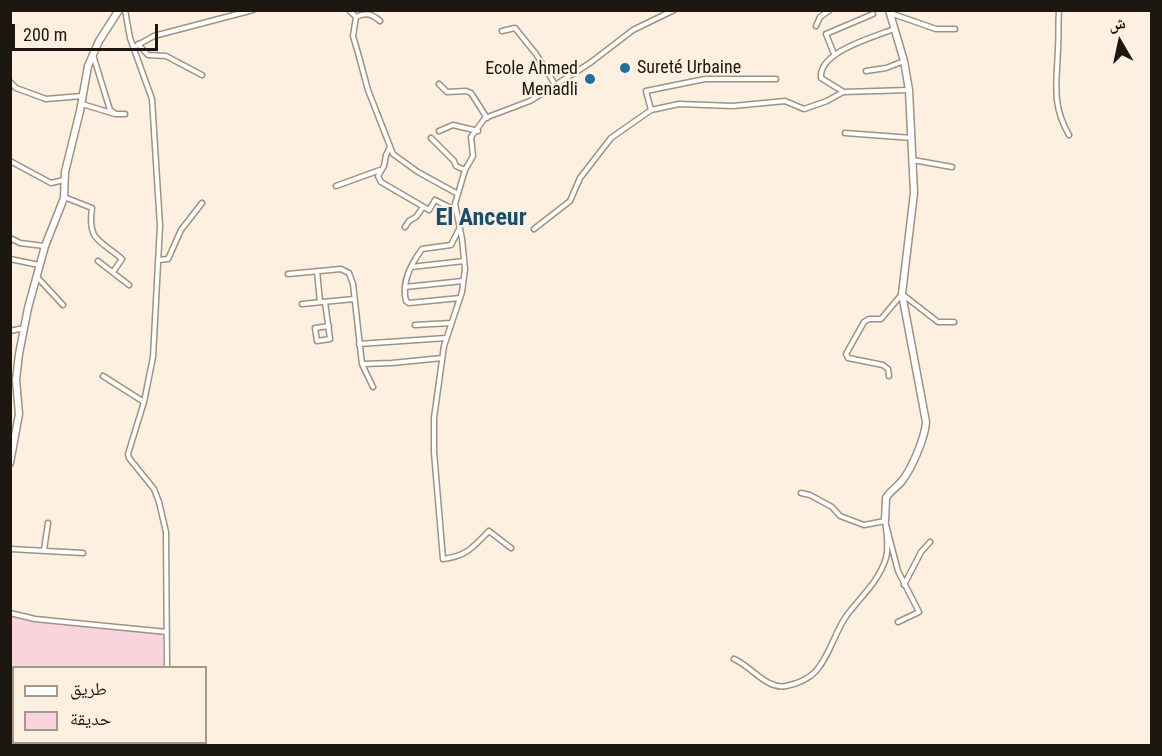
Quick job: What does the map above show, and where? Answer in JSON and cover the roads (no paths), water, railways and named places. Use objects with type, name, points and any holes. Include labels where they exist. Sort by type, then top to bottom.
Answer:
[{"type":"street","points":[[10,463],[19,414],[14,369],[36,275],[64,196],[64,180],[88,66],[109,23],[119,10]]},
{"type":"street","points":[[125,10],[148,83],[154,111],[160,201],[153,357],[144,402],[128,454],[154,489],[166,532],[167,666]]},
{"type":"street","points":[[136,45],[154,36],[253,10]]},
{"type":"street","points":[[349,10],[356,17]]},
{"type":"street","points":[[511,548],[489,531],[460,557],[442,559],[434,434],[442,358],[463,281],[464,261],[460,227],[455,210],[465,170],[473,156],[471,137],[487,118],[530,101],[556,86],[633,30],[674,10]]},
{"type":"street","points":[[816,26],[816,21],[830,10]]},
{"type":"street","points":[[1059,10],[1055,93],[1063,125],[1069,135]]},
{"type":"street","points":[[734,659],[743,662],[772,685],[778,687],[797,683],[814,672],[820,665],[847,616],[870,589],[883,564],[887,550],[886,498],[909,470],[926,430],[902,294],[913,210],[909,90],[904,61],[889,11]]},
{"type":"street","points":[[889,11],[936,29],[955,29]]},
{"type":"street","points":[[356,17],[362,14],[371,15],[380,21]]},
{"type":"street","points":[[834,54],[826,34],[873,14]]},
{"type":"street","points":[[356,17],[353,36],[355,45],[368,90],[393,154],[402,162],[458,194]]},
{"type":"street","points":[[502,31],[515,28],[536,54],[556,86]]},
{"type":"street","points":[[843,92],[821,78],[822,67],[834,54],[894,29]]},
{"type":"street","points":[[136,45],[148,55],[166,56],[202,75]]},
{"type":"street","points":[[93,54],[110,110],[116,114]]},
{"type":"street","points":[[866,71],[886,68],[904,61]]},
{"type":"street","points":[[651,110],[646,91],[705,79],[777,79]]},
{"type":"street","points":[[10,82],[15,88],[46,99],[82,96]]},
{"type":"street","points":[[439,84],[447,92],[471,93],[487,118]]},
{"type":"street","points":[[534,229],[570,201],[580,178],[611,138],[651,110],[680,104],[733,106],[785,101],[804,109],[827,101],[843,92],[909,90]]},
{"type":"street","points":[[81,104],[110,114],[125,114]]},
{"type":"street","points":[[439,131],[453,125],[478,131]]},
{"type":"street","points":[[845,133],[912,138]]},
{"type":"street","points":[[430,138],[454,161],[456,166],[465,170]]},
{"type":"street","points":[[390,147],[378,176],[381,182],[429,210],[435,200],[455,210]]},
{"type":"street","points":[[913,160],[952,167]]},
{"type":"street","points":[[10,161],[51,183],[64,180]]},
{"type":"street","points":[[336,186],[381,170]]},
{"type":"street","points":[[64,196],[92,208],[90,224],[96,239],[122,259],[113,272]]},
{"type":"street","points":[[159,260],[168,259],[182,230],[202,203]]},
{"type":"street","points":[[405,227],[423,207]]},
{"type":"street","points":[[460,227],[451,245],[424,248],[411,267],[405,287],[405,299],[407,303],[460,298]]},
{"type":"street","points":[[10,238],[20,243],[45,246]]},
{"type":"street","points":[[10,260],[39,265]]},
{"type":"street","points":[[98,261],[129,285]]},
{"type":"street","points":[[411,267],[464,261]]},
{"type":"street","points":[[288,274],[345,270],[351,277],[362,364],[373,387]]},
{"type":"street","points":[[317,271],[320,302]]},
{"type":"street","points":[[36,275],[63,304]]},
{"type":"street","points":[[405,287],[463,281]]},
{"type":"street","points":[[902,294],[938,322],[954,322]]},
{"type":"street","points":[[889,376],[887,367],[851,360],[846,354],[855,342],[864,322],[869,319],[881,319],[902,294]]},
{"type":"street","points":[[302,304],[354,299]]},
{"type":"street","points":[[326,302],[329,326],[330,339],[317,341],[315,328],[329,326]]},
{"type":"street","points":[[415,325],[452,323]]},
{"type":"street","points":[[10,331],[24,328]]},
{"type":"street","points":[[359,344],[446,338]]},
{"type":"street","points":[[362,364],[442,358]]},
{"type":"street","points":[[103,376],[144,402]]},
{"type":"street","points":[[10,415],[19,414]]},
{"type":"street","points":[[801,493],[810,495],[832,507],[840,516],[864,525],[885,521]]},
{"type":"street","points":[[885,521],[898,572],[919,612],[898,622]]},
{"type":"street","points":[[44,550],[48,523]]},
{"type":"street","points":[[904,585],[921,552],[930,542]]},
{"type":"street","points":[[10,549],[83,553]]},
{"type":"street","points":[[10,613],[35,619],[167,632]]},
{"type":"place","name":"Sureté Urbaine","points":[[625,68]]},
{"type":"place","name":"Ecole Ahmed Menadli","points":[[590,79]]},
{"type":"district","name":"El Anceur","points":[[481,219]]}]
